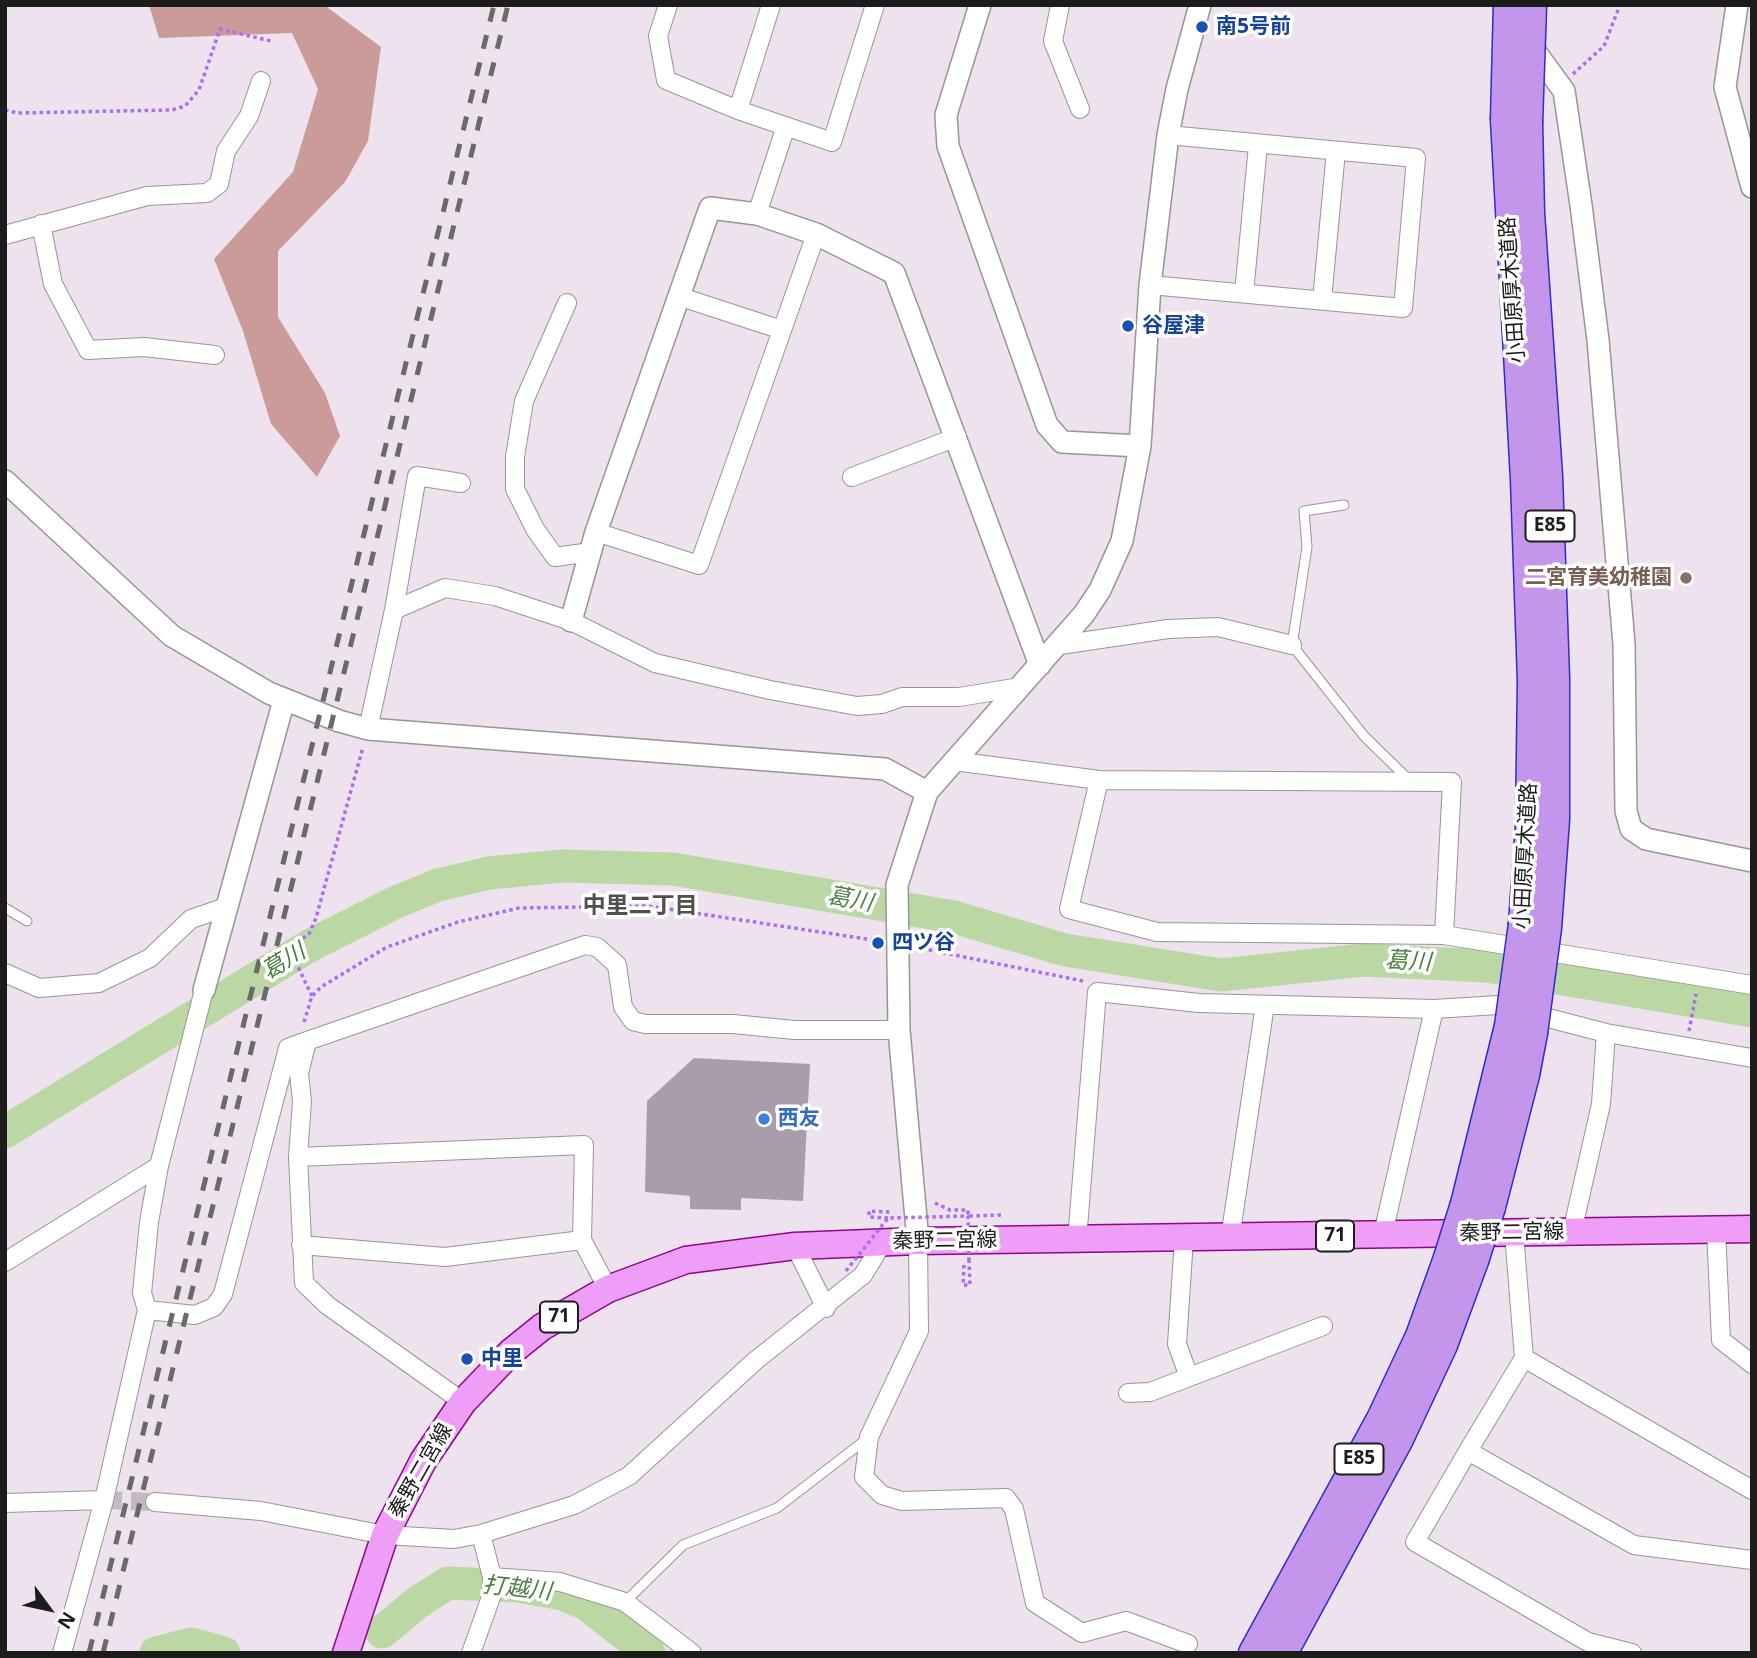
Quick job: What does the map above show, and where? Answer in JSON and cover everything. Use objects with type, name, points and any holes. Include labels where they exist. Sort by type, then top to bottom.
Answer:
[{"type":"highway","name":"小田原厚木道路","points":[[1283,1653],[1399,1438],[1443,1345],[1461,1260],[1478,1205],[1499,1077],[1521,1029],[1535,926],[1530,825],[1532,681],[1517,122],[1508,5]]},
{"type":"highway","name":"小田原厚木道路","points":[[1517,122],[1532,5]]},
{"type":"highway","name":"小田原厚木道路","points":[[1253,1653],[1381,1419],[1420,1336],[1461,1260]]},
{"type":"main road","name":"秦野二宮線","points":[[346,1653],[385,1535],[423,1461],[463,1402],[494,1369],[542,1327],[608,1289],[686,1260],[795,1246],[885,1230],[918,1241],[1752,1229]]},
{"type":"street","points":[[668,5],[658,36],[666,80],[738,110],[832,142],[875,5]]},
{"type":"street","points":[[738,110],[771,5]]},
{"type":"street","points":[[980,5],[946,115],[948,146],[1047,425],[1062,442],[1139,446]]},
{"type":"street","points":[[1060,5],[1053,41],[1080,109]]},
{"type":"street","points":[[1188,1644],[1126,1621],[1082,1633],[1035,1603],[1014,1509],[1006,1498],[902,1501],[882,1495],[864,1477],[869,1437],[919,1331],[918,1241],[899,1030],[897,885],[927,792],[1060,645],[1100,590],[1122,541],[1139,446],[1150,285],[1168,135],[1177,89],[1200,5]]},
{"type":"street","points":[[1497,5],[1560,86],[1581,205],[1598,340],[1624,644],[1626,811],[1631,829],[1646,839],[1752,861]]},
{"type":"street","points":[[1737,5],[1725,87],[1752,187]]},
{"type":"street","points":[[5,235],[147,196],[207,193],[219,184],[226,151],[249,116],[261,81]]},
{"type":"street","points":[[757,215],[786,127]]},
{"type":"street","points":[[1150,285],[1403,308],[1416,158],[1168,135]]},
{"type":"street","points":[[1244,293],[1258,145]]},
{"type":"street","points":[[1322,300],[1336,151]]},
{"type":"street","points":[[571,621],[593,542],[710,208],[757,215],[816,234],[894,273],[1040,664]]},
{"type":"street","points":[[41,224],[54,284],[88,350],[144,347],[215,355]]},
{"type":"street","points":[[567,303],[524,401],[515,457],[515,489],[534,529],[555,557],[593,542],[699,565],[816,234]]},
{"type":"street","points":[[678,296],[782,330]]},
{"type":"street","points":[[852,477],[957,437]]},
{"type":"street","points":[[368,729],[394,610],[417,476],[461,483]]},
{"type":"street","points":[[5,481],[172,636],[284,700],[339,721],[368,729],[885,769],[927,792]]},
{"type":"street","points":[[394,610],[445,588],[495,596],[571,621],[655,663],[817,700],[857,706],[882,704],[902,697],[959,697],[1020,687]]},
{"type":"street","points":[[1060,645],[1168,629],[1218,627],[1292,645]]},
{"type":"street","points":[[62,1653],[104,1500],[147,1310],[142,1293],[149,1222],[159,1166],[226,907],[284,700]]},
{"type":"street","points":[[954,761],[1098,780],[1200,783],[1409,780],[1452,782],[1444,935]]},
{"type":"street","points":[[1098,780],[1069,909],[1157,932],[1444,935],[1752,985]]},
{"type":"street","points":[[5,973],[39,988],[99,984],[150,958],[191,919],[226,907]]},
{"type":"street","points":[[147,1310],[195,1315],[214,1307],[223,1294],[288,1048],[585,945],[597,947],[617,965],[622,1007],[633,1020],[645,1024],[733,1024],[794,1030],[899,1030]]},
{"type":"street","points":[[1077,1240],[1097,992],[1199,1003],[1434,1009],[1499,1005],[1606,1033],[1752,1058]]},
{"type":"street","points":[[1230,1238],[1265,1005]]},
{"type":"street","points":[[1383,1234],[1434,1009]]},
{"type":"street","points":[[1572,1232],[1601,1104],[1606,1033]]},
{"type":"street","points":[[302,1043],[298,1157],[304,1283],[327,1305],[463,1402]]},
{"type":"street","points":[[298,1157],[584,1145],[582,1240],[608,1289]]},
{"type":"street","points":[[5,1262],[159,1166]]},
{"type":"street","points":[[155,1502],[261,1511],[385,1535],[454,1539],[481,1534],[574,1505],[629,1476],[746,1369],[826,1308],[863,1275],[885,1230]]},
{"type":"street","points":[[1716,1230],[1721,1340],[1752,1364]]},
{"type":"street","points":[[1514,1233],[1524,1358],[1415,1542],[1588,1642],[1632,1653]]},
{"type":"street","points":[[1184,1239],[1177,1344],[1189,1377]]},
{"type":"street","points":[[301,1245],[445,1257],[582,1240]]},
{"type":"street","points":[[795,1246],[826,1308]]},
{"type":"street","points":[[1128,1393],[1150,1392],[1323,1326]]},
{"type":"street","points":[[1524,1358],[1752,1490]]},
{"type":"street","points":[[1468,1451],[1633,1545],[1752,1560]]},
{"type":"street","points":[[5,1503],[104,1500]]},
{"type":"street","points":[[471,1653],[491,1597],[492,1577],[481,1534]]},
{"type":"street","points":[[492,1577],[559,1582],[625,1602],[692,1653]]},
{"type":"lane","points":[[1344,505],[1304,511],[1307,547],[1292,645],[1364,736],[1409,780]]},
{"type":"lane","points":[[5,908],[27,921]]},
{"type":"lane","points":[[625,1602],[683,1545],[777,1508],[869,1437]]},
{"type":"path","points":[[1560,86],[1604,46],[1620,5]]},
{"type":"path","points":[[5,110],[17,113],[172,110],[185,106],[199,90],[220,29],[271,41]]},
{"type":"path","points":[[302,1043],[312,996],[289,948],[309,934],[316,918],[368,729]]},
{"type":"path","points":[[898,944],[984,959],[1088,982],[1097,992]]},
{"type":"path","points":[[1689,1032],[1696,991]]},
{"type":"path","points":[[935,1203],[950,1210],[968,1210],[970,1285],[963,1284],[964,1265]]},
{"type":"path","points":[[885,1230],[869,1217],[869,1211],[890,1212]]},
{"type":"path","points":[[846,1271],[885,1230],[968,1216],[1001,1215]]},
{"type":"shaded area","points":[[149,5],[324,5],[381,47],[368,141],[345,182],[278,251],[278,317],[325,393],[340,436],[317,477],[271,424],[243,331],[214,259],[293,172],[318,89],[292,33],[159,38]]},
{"type":"building","points":[[694,1058],[810,1064],[803,1201],[741,1198],[741,1210],[690,1209],[690,1196],[645,1192],[647,1101]]},
{"type":"waterway","name":"葛川","points":[[5,1132],[309,946],[394,903],[438,885],[489,873],[562,866],[673,869],[954,917],[1065,950],[1221,975],[1363,960],[1487,966],[1752,1011]]},
{"type":"waterway","name":"打越川","points":[[382,1632],[418,1602],[448,1583],[518,1586],[563,1594],[586,1604],[649,1653]]},
{"type":"waterway","name":"打越川","points":[[156,1653],[191,1644],[224,1653]]},
{"type":"tunnel","points":[[104,1500],[155,1502]]},
{"type":"railway","points":[[89,1653],[494,5]]},
{"type":"railway","points":[[103,1653],[508,5]]},
{"type":"place","name":"南5号前","points":[[1202,27]]},
{"type":"place","name":"谷屋津","points":[[1128,326]]},
{"type":"place","name":"二宮育美幼稚園","points":[[1686,578]]},
{"type":"place","name":"四ツ谷","points":[[878,943]]},
{"type":"place","name":"西友","points":[[764,1119]]},
{"type":"place","name":"中里","points":[[467,1359]]},
{"type":"district","name":"中里二丁目","points":[[640,906]]}]
